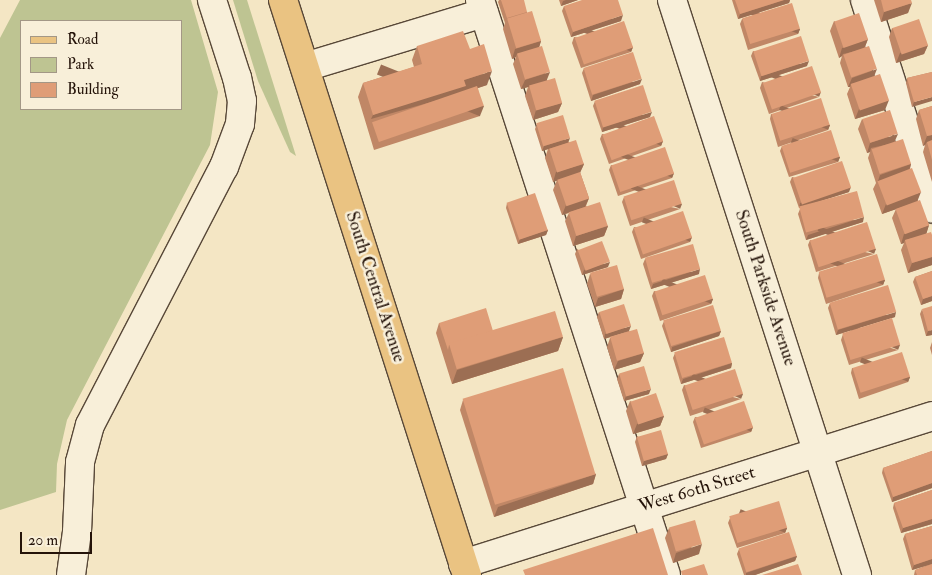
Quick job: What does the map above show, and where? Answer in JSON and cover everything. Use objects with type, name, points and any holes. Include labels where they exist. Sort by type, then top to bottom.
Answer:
[{"type":"main road","name":"South Central Avenue","points":[[283,0],[465,570]]},
{"type":"street","points":[[71,575],[78,532],[80,462],[90,425],[224,167],[240,124],[242,101],[237,78],[212,0]]},
{"type":"street","name":"South Parkside Avenue","points":[[672,0],[857,575]]},
{"type":"street","points":[[865,0],[932,209]]},
{"type":"street","points":[[304,67],[482,7],[666,575]]},
{"type":"street","name":"West 60th Street","points":[[465,570],[644,506],[932,416]]},
{"type":"green space","points":[[20,0],[191,0],[218,92],[210,145],[67,420],[57,464],[56,492],[0,510],[0,38]]},
{"type":"green space","points":[[233,0],[247,0],[296,156],[290,152],[258,81]]},
{"type":"building","points":[[501,0],[524,0],[527,12],[507,18]]},
{"type":"building","points":[[582,0],[618,0],[623,15],[573,32],[564,6]]},
{"type":"building","points":[[735,0],[784,0],[740,14]]},
{"type":"building","points":[[881,0],[911,0],[912,3],[884,12]]},
{"type":"building","points":[[792,3],[800,29],[750,44],[742,18]]},
{"type":"building","points":[[532,11],[541,41],[516,48],[507,19]]},
{"type":"building","points":[[859,13],[868,39],[844,48],[834,21]]},
{"type":"building","points":[[919,19],[928,45],[902,55],[893,28]]},
{"type":"building","points":[[624,21],[633,47],[584,64],[575,38]]},
{"type":"building","points":[[463,31],[470,49],[484,44],[492,71],[464,80],[466,86],[373,115],[363,83],[422,64],[417,46]]},
{"type":"building","points":[[801,36],[809,61],[761,76],[753,51]]},
{"type":"building","points":[[542,46],[550,72],[525,79],[517,54]]},
{"type":"building","points":[[869,46],[877,69],[851,77],[843,55]]},
{"type":"building","points":[[633,52],[642,79],[592,95],[584,68]]},
{"type":"building","points":[[812,66],[821,92],[772,109],[763,83]]},
{"type":"building","points":[[932,72],[932,97],[914,102],[907,78]]},
{"type":"building","points":[[880,74],[889,100],[860,111],[851,84]]},
{"type":"building","points":[[555,78],[562,103],[536,110],[529,85]]},
{"type":"building","points":[[643,85],[652,112],[603,127],[594,101]]},
{"type":"building","points":[[477,86],[484,106],[379,142],[372,122]]},
{"type":"building","points":[[821,98],[830,125],[780,141],[772,114]]},
{"type":"building","points":[[932,106],[932,135],[927,136],[919,110]]},
{"type":"building","points":[[890,110],[898,134],[870,143],[862,119]]},
{"type":"building","points":[[563,115],[570,138],[543,146],[536,123]]},
{"type":"building","points":[[654,116],[663,141],[612,160],[602,135]]},
{"type":"building","points":[[831,130],[840,157],[790,173],[782,146]]},
{"type":"building","points":[[903,139],[911,164],[880,174],[872,149]]},
{"type":"building","points":[[576,140],[584,164],[557,172],[549,149]]},
{"type":"building","points":[[932,140],[932,160],[927,142]]},
{"type":"building","points":[[665,147],[674,173],[620,192],[611,166]]},
{"type":"building","points":[[842,161],[851,187],[802,204],[793,178]]},
{"type":"building","points":[[912,168],[921,192],[887,206],[877,181]]},
{"type":"building","points":[[580,172],[589,198],[566,206],[557,180]]},
{"type":"building","points":[[674,180],[682,204],[631,220],[624,196]]},
{"type":"building","points":[[857,191],[864,217],[806,233],[799,207]]},
{"type":"building","points":[[535,193],[548,230],[519,240],[507,203]]},
{"type":"building","points":[[920,200],[929,225],[905,234],[896,209]]},
{"type":"building","points":[[600,202],[608,226],[576,236],[569,212]]},
{"type":"building","points":[[683,211],[692,237],[643,254],[634,228]]},
{"type":"building","points":[[867,222],[876,249],[819,267],[810,241]]},
{"type":"building","points":[[931,232],[932,257],[912,263],[905,240]]},
{"type":"building","points":[[602,241],[610,262],[586,271],[578,250]]},
{"type":"building","points":[[693,244],[700,269],[652,283],[645,258]]},
{"type":"building","points":[[877,254],[885,280],[827,298],[819,272]]},
{"type":"building","points":[[617,265],[624,289],[597,297],[590,273]]},
{"type":"building","points":[[932,271],[932,296],[923,299],[915,277]]},
{"type":"building","points":[[705,275],[713,299],[662,315],[655,291]]},
{"type":"building","points":[[888,285],[896,312],[838,330],[830,303]]},
{"type":"building","points":[[624,304],[631,326],[606,334],[599,312]]},
{"type":"building","points":[[713,305],[721,331],[671,346],[663,320]]},
{"type":"building","points":[[932,306],[932,330],[928,331],[922,309]]},
{"type":"building","points":[[486,308],[493,331],[449,345],[448,350],[439,323]]},
{"type":"building","points":[[555,311],[563,337],[457,369],[449,343]]},
{"type":"building","points":[[892,318],[900,345],[850,360],[842,333]]},
{"type":"building","points":[[637,329],[644,353],[617,361],[610,337]]},
{"type":"building","points":[[724,337],[732,363],[682,378],[674,352]]},
{"type":"building","points":[[902,352],[910,377],[861,393],[853,368]]},
{"type":"building","points":[[644,366],[651,389],[626,397],[619,374]]},
{"type":"building","points":[[563,368],[595,474],[495,505],[463,399]]},
{"type":"building","points":[[735,369],[743,394],[693,410],[685,385]]},
{"type":"building","points":[[656,393],[664,416],[638,424],[630,402]]},
{"type":"building","points":[[744,401],[753,427],[704,444],[695,418]]},
{"type":"building","points":[[661,430],[668,454],[644,461],[637,437]]},
{"type":"building","points":[[932,451],[932,483],[893,497],[883,468]]},
{"type":"building","points":[[932,490],[932,519],[903,528],[894,503]]},
{"type":"building","points":[[779,501],[787,528],[737,543],[729,516]]},
{"type":"building","points":[[695,520],[702,544],[676,551],[669,527]]},
{"type":"building","points":[[932,526],[932,559],[914,565],[905,534]]},
{"type":"building","points":[[653,528],[668,575],[525,575],[523,570]]},
{"type":"building","points":[[789,532],[797,556],[746,572],[739,548]]},
{"type":"building","points":[[704,564],[708,575],[682,575],[681,571]]},
{"type":"building","points":[[798,564],[802,575],[762,575]]},
{"type":"building","points":[[932,564],[932,575],[917,575],[915,570]]}]
